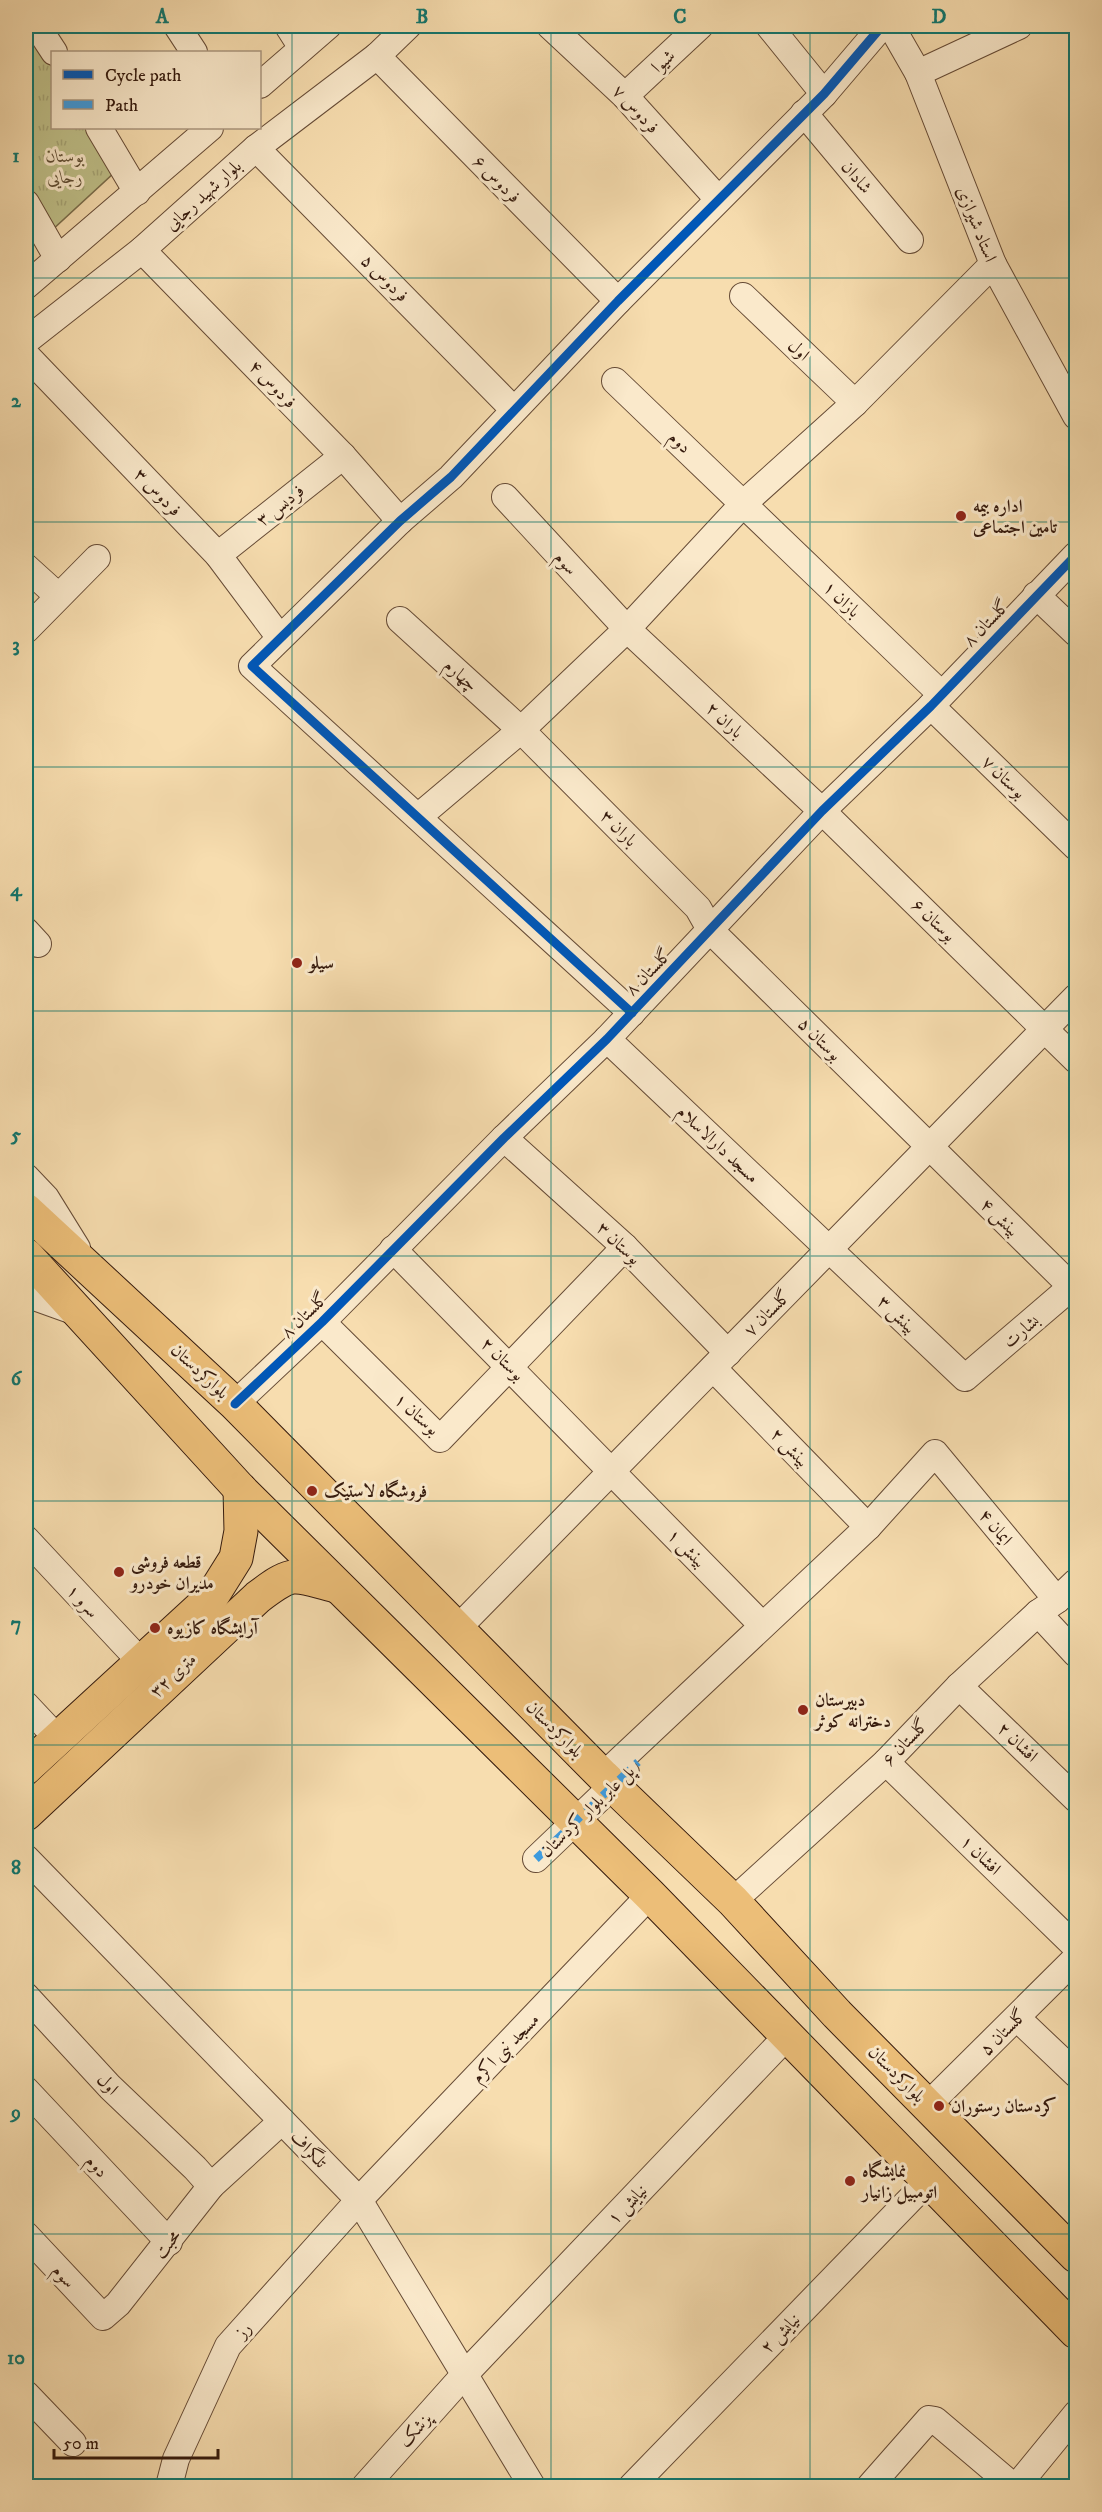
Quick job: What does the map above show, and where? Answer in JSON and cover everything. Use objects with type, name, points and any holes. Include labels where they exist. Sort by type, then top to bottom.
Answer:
[{"type":"main road","name":"بلوارکردستان","points":[[26,1210],[234,1404],[608,1781],[733,1901],[837,2014],[1077,2256]]},
{"type":"main road","points":[[26,1255],[240,1489],[650,1895],[1077,2332]]},
{"type":"main road","name":"۳۲ متری","points":[[26,1768],[211,1598],[236,1558],[241,1531],[240,1489]]},
{"type":"main road","name":"۳۲ متری","points":[[26,1814],[189,1660],[258,1597],[283,1578],[296,1575],[336,1586]]},
{"type":"street","points":[[37,26],[53,51]]},
{"type":"street","points":[[177,26],[193,51]]},
{"type":"street","points":[[288,26],[302,48]]},
{"type":"street","name":"بلوار شهید رجایی","points":[[26,341],[142,250],[256,148],[377,56],[408,26]]},
{"type":"street","name":"فردوس ۷","points":[[550,26],[625,96],[718,199]]},
{"type":"street","name":"شیوا","points":[[625,96],[700,26]]},
{"type":"street","points":[[769,26],[824,94]]},
{"type":"street","points":[[632,1013],[252,666],[400,521],[451,477],[513,409],[618,301],[824,94],[882,26]]},
{"type":"street","name":"استاد شیرازی","points":[[891,26],[918,73],[993,264],[1077,416]]},
{"type":"street","points":[[918,73],[1018,26]]},
{"type":"street","points":[[261,84],[324,27]]},
{"type":"street","name":"فردوس ۶","points":[[377,56],[618,301]]},
{"type":"street","name":"شادان","points":[[804,113],[910,240]]},
{"type":"street","points":[[100,129],[137,192]]},
{"type":"street","points":[[26,286],[209,129]]},
{"type":"street","name":"فردوس ۵","points":[[256,148],[513,409]]},
{"type":"street","points":[[26,203],[58,259]]},
{"type":"street","name":"فردوس ۴","points":[[142,250],[343,456],[400,521]]},
{"type":"street","points":[[418,817],[521,730],[627,629],[744,503],[855,403],[993,264]]},
{"type":"street","name":"اول","points":[[743,296],[855,403]]},
{"type":"street","name":"فردوس ۳","points":[[26,355],[218,555],[280,638]]},
{"type":"street","name":"دوم","points":[[615,381],[744,503]]},
{"type":"street","name":"فردیس ۳","points":[[218,555],[343,456]]},
{"type":"street","name":"سوم","points":[[506,497],[627,629]]},
{"type":"street","name":"بازان ۱","points":[[744,503],[936,700]]},
{"type":"street","name":"گلستان ۸","points":[[234,1404],[322,1322],[504,1138],[607,1039],[822,811],[936,700],[1077,555]]},
{"type":"street","points":[[26,630],[97,558]]},
{"type":"street","points":[[26,567],[57,596]]},
{"type":"street","points":[[1036,595],[1077,633]]},
{"type":"street","name":"چهارم","points":[[400,620],[521,730]]},
{"type":"street","name":"باران ۲","points":[[627,629],[822,811]]},
{"type":"street","name":"بوستان ۷","points":[[936,700],[1077,848]]},
{"type":"street","name":"باران ۳","points":[[521,730],[698,908],[711,931]]},
{"type":"street","name":"بوستان ۶","points":[[822,811],[1077,1060]]},
{"type":"street","name":"بوستان ۵","points":[[711,931],[929,1148]]},
{"type":"street","name":"گلستان ۷","points":[[457,1629],[1077,997]]},
{"type":"street","name":"مسجد دارالاسلام","points":[[607,1039],[829,1249]]},
{"type":"street","name":"بوستان ۳","points":[[504,1138],[625,1247],[720,1360]]},
{"type":"street","name":"بینش ۴","points":[[929,1148],[1075,1288]]},
{"type":"street","points":[[26,1177],[46,1198],[90,1269]]},
{"type":"street","points":[[511,1367],[625,1247]]},
{"type":"street","name":"بوستان ۲","points":[[393,1249],[611,1471]]},
{"type":"street","name":"بینش ۳","points":[[829,1249],[964,1378]]},
{"type":"street","name":"بشارت","points":[[964,1378],[1075,1288]]},
{"type":"street","points":[[26,1294],[80,1314]]},
{"type":"street","name":"بوستان ۱","points":[[322,1322],[440,1439],[511,1367]]},
{"type":"street","name":"بینش ۲","points":[[720,1360],[868,1527]]},
{"type":"street","name":"ایمان ۴","points":[[868,1527],[935,1454],[1048,1607],[1077,1654]]},
{"type":"street","name":"بینش ۱","points":[[611,1471],[762,1625]]},
{"type":"street","points":[[608,1781],[762,1625],[868,1527]]},
{"type":"street","name":"سرو ۱","points":[[26,1539],[141,1662]]},
{"type":"street","name":"گلستان ۶","points":[[733,1901],[886,1762],[959,1686],[1077,1582]]},
{"type":"street","name":"افشان ۲","points":[[959,1686],[1077,1798]]},
{"type":"street","points":[[26,1705],[57,1738]]},
{"type":"street","name":"پل عابر بلوار کردستان","points":[[536,1859],[576,1821],[608,1781],[638,1762]]},
{"type":"street","name":"افشان ۱","points":[[886,1762],[1077,1947]]},
{"type":"street","name":"تلگراف","points":[[26,1858],[359,2200],[532,2487]]},
{"type":"street","name":"مسجد نبی اکرم","points":[[359,2200],[650,1895]]},
{"type":"street","name":"گلستان ۵","points":[[928,2105],[1077,1958]]},
{"type":"street","name":"اول","points":[[26,1996],[110,2087],[203,2177]]},
{"type":"street","points":[[1017,2018],[1077,2074]]},
{"type":"street","name":"نیایش ۱","points":[[465,2374],[788,2035]]},
{"type":"street","name":"دوم","points":[[26,2090],[169,2242]]},
{"type":"street","name":"محبت","points":[[103,2317],[118,2304],[169,2242],[203,2177],[282,2121]]},
{"type":"street","name":"نیایش ۲","points":[[632,2487],[929,2180]]},
{"type":"street","name":"رز","points":[[170,2487],[176,2459],[228,2346],[359,2200]]},
{"type":"street","name":"سوم","points":[[26,2235],[103,2317]]},
{"type":"street","name":"پزشک","points":[[365,2487],[465,2374]]},
{"type":"street","points":[[26,2394],[73,2443]]},
{"type":"street","points":[[870,2487],[929,2419],[935,2420],[1015,2487],[1077,2414]]},
{"type":"green space","name":"بوستان رجایی","points":[[26,26],[51,65],[51,129],[90,129],[116,171],[51,231],[26,187]]},
{"type":"marked path","points":[[536,1859],[638,1762]]},
{"type":"cycle path","points":[[632,1013],[252,666],[400,521],[451,477],[618,301],[824,94],[882,26]]},
{"type":"cycle path","points":[[235,1404],[322,1322],[504,1138],[607,1039],[822,811],[931,706],[1076,555]]},
{"type":"place","name":"اداره بیمه تامین اجتماعی","points":[[961,516]]},
{"type":"place","name":"سیلو","points":[[297,963]]},
{"type":"place","name":"فروشگاه لاستیک","points":[[312,1491]]},
{"type":"place","name":"قطعه فروشی مدیران خودرو","points":[[119,1572]]},
{"type":"place","name":"آرایشگاه کازیوه","points":[[155,1628]]},
{"type":"place","name":"دبیرستان دخترانه کوثر","points":[[803,1710]]},
{"type":"place","name":"کردستان رستوران","points":[[939,2106]]},
{"type":"place","name":"نمایشگاه اتومبیل زانیار","points":[[850,2181]]}]
